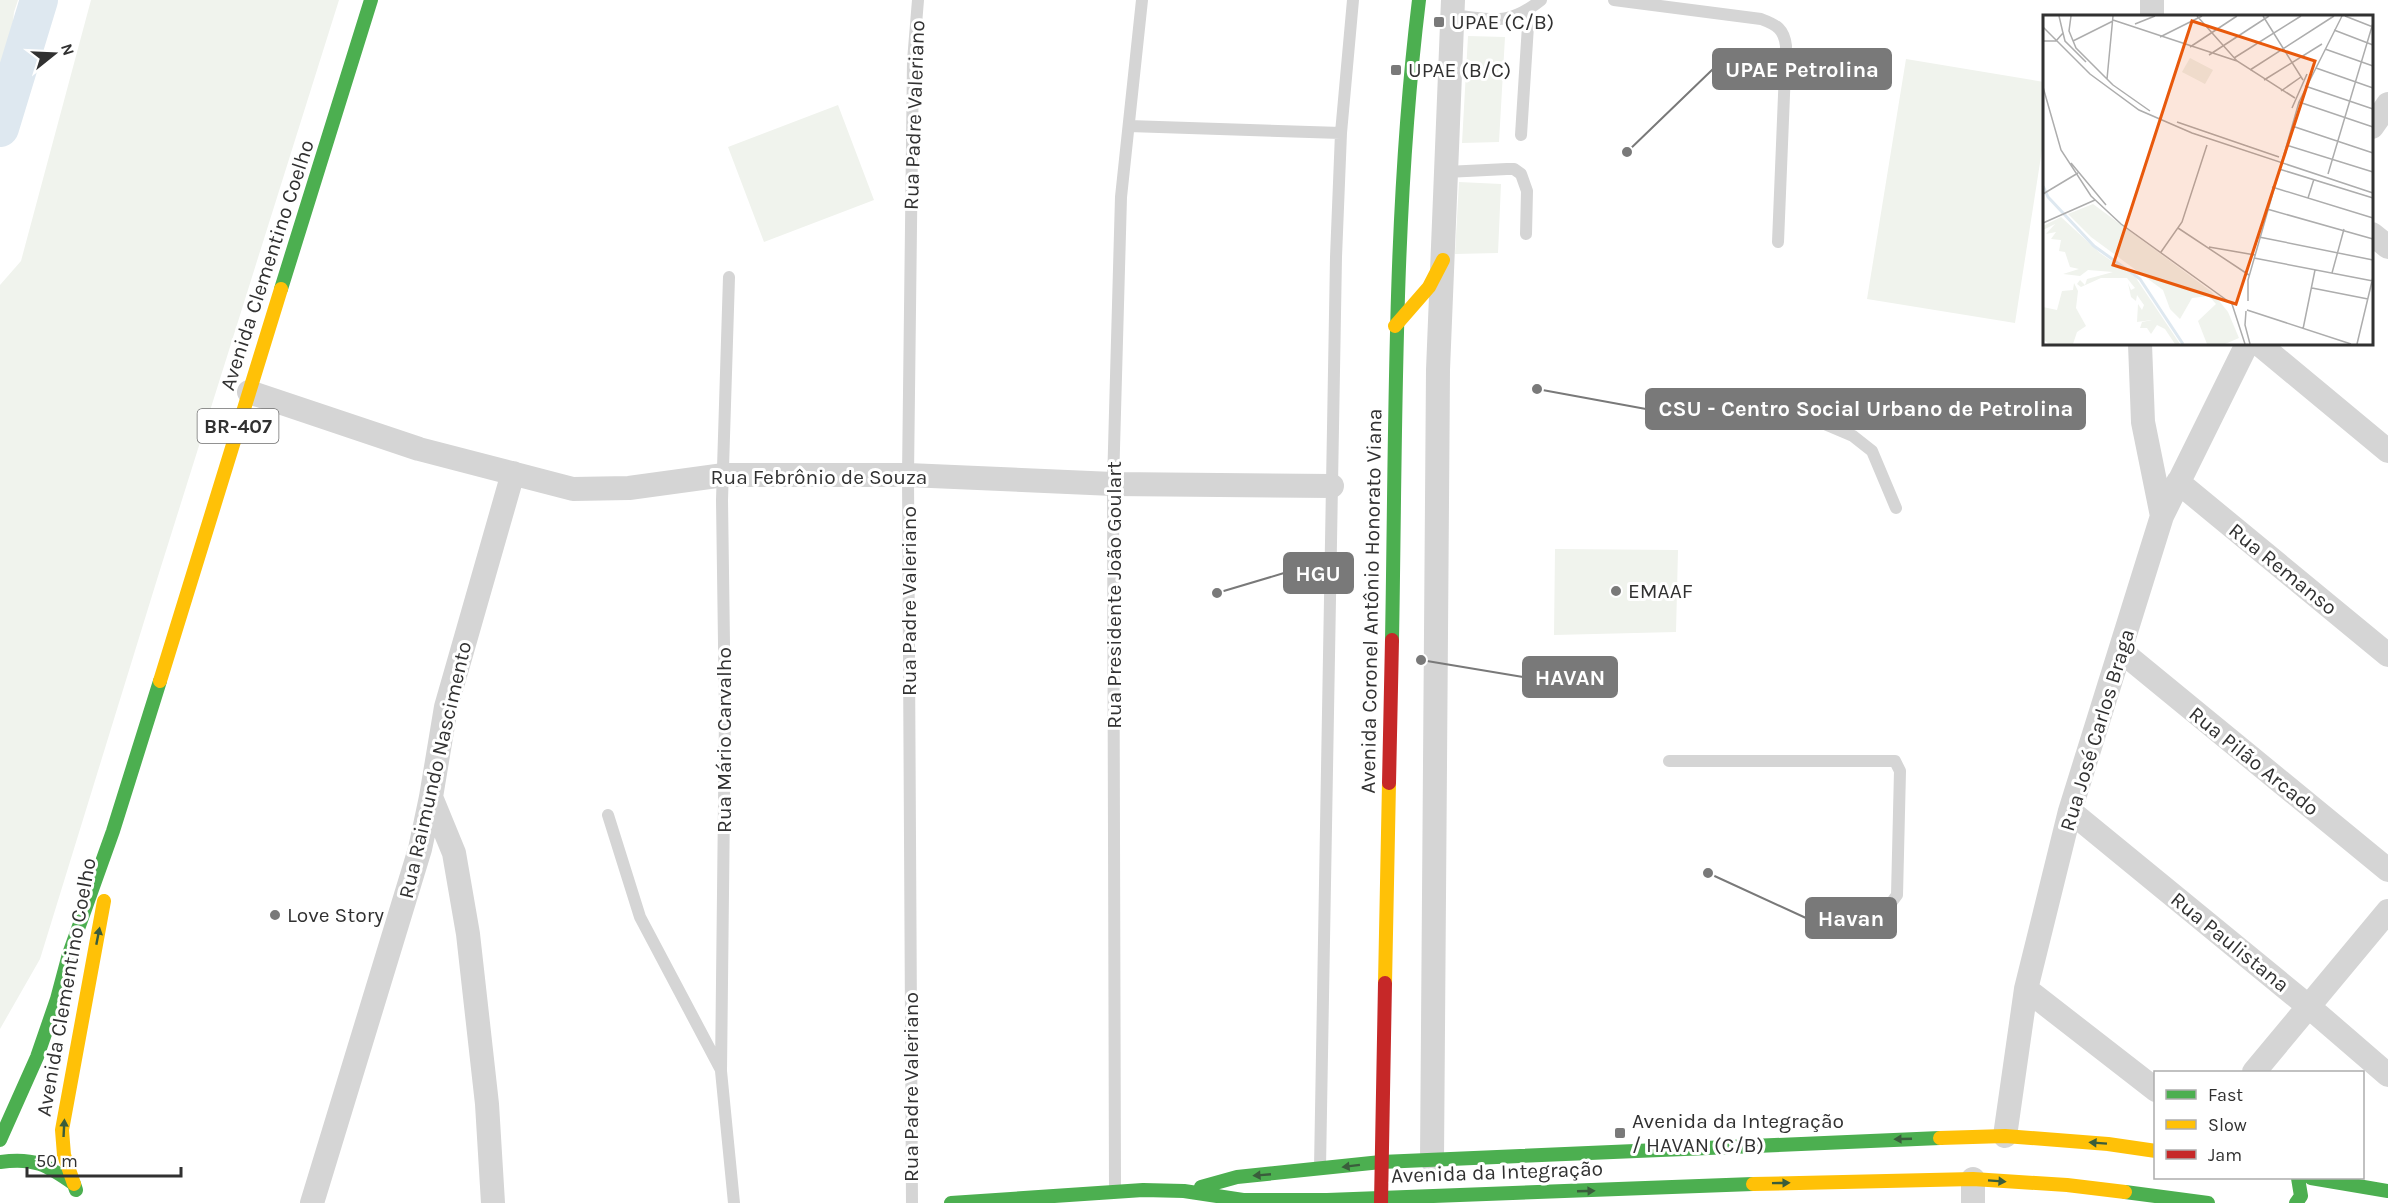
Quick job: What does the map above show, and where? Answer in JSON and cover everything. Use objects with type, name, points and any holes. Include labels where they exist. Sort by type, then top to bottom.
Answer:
[{"type":"main road","name":"Avenida Clementino Coelho","points":[[0,1140],[37,1057],[57,999],[69,954],[113,831],[371,0]]},
{"type":"main road","name":"Avenida Clementino Coelho","points":[[366,22],[378,0]]},
{"type":"main road","name":"Avenida Coronel Antônio Honorato Viana","points":[[1381,1200],[1396,420],[1395,326],[1408,80],[1419,0]]},
{"type":"main road","points":[[1395,326],[1430,288],[1443,260]]},
{"type":"main road","name":"Avenida Clementino Coelho","points":[[78,1196],[64,1155],[62,1130],[103,911],[113,831]]},
{"type":"main road","name":"Avenida da Integração","points":[[951,1203],[1115,1192],[1143,1196],[1184,1191],[1237,1177],[1381,1162],[1766,1144],[2005,1136],[2154,1150]]},
{"type":"main road","points":[[2063,1155],[2068,1141]]},
{"type":"main road","points":[[0,1162],[21,1158],[44,1163],[78,1196]]},
{"type":"main road","name":"Avenida da Integração","points":[[1184,1191],[1243,1200],[1327,1202],[1744,1193],[1973,1179],[2064,1179],[2135,1198],[2208,1203]]},
{"type":"main road","points":[[2296,1203],[2301,1196],[2298,1179]]},
{"type":"main road","points":[[2317,1179],[2388,1191]]},
{"type":"street","points":[[1432,1160],[1439,314],[1453,7]]},
{"type":"street","points":[[2373,126],[2388,104]]},
{"type":"street","points":[[2373,235],[2388,247]]},
{"type":"street","points":[[2140,345],[2143,422],[2162,516]]},
{"type":"street","name":"Rua José Carlos Braga","points":[[2005,1136],[2026,989],[2070,811],[2162,516],[2246,345]]},
{"type":"street","points":[[2260,345],[2388,451]]},
{"type":"street","name":"Rua Febrônio de Souza","points":[[249,392],[419,450],[573,489],[629,488],[724,475],[908,475],[1113,484],[1332,486]]},
{"type":"street","name":"Rua Raimundo Nascimento","points":[[312,1203],[420,849],[446,707],[513,473]]},
{"type":"street","name":"Rua Remanso","points":[[2178,482],[2388,655]]},
{"type":"street","name":"Rua Pilão Arcado","points":[[2121,651],[2388,870]]},
{"type":"street","points":[[431,797],[454,853],[468,934],[487,1104],[493,1203]]},
{"type":"street","name":"Rua Paulistana","points":[[2070,811],[2308,1006],[2388,1075]]},
{"type":"street","points":[[2255,1071],[2388,911]]},
{"type":"street","points":[[2026,989],[2154,1088]]},
{"type":"street","points":[[1973,1179],[1973,1203]]},
{"type":"lane","name":"Rua Padre Valeriano","points":[[912,1203],[908,475],[913,61],[918,0]]},
{"type":"lane","name":"Rua Presidente João Goulart","points":[[1115,1192],[1113,484],[1121,208],[1142,0]]},
{"type":"lane","points":[[1320,1169],[1336,257],[1341,133],[1353,0]]},
{"type":"lane","points":[[1453,7],[1499,20],[1514,18],[1541,0]]},
{"type":"lane","points":[[1614,0],[1761,19],[1776,24],[1782,30],[1786,46],[1778,242]]},
{"type":"lane","points":[[1521,135],[1529,10]]},
{"type":"lane","points":[[1129,126],[1341,133]]},
{"type":"lane","points":[[1446,172],[1514,169],[1521,174],[1527,191],[1526,234]]},
{"type":"lane","name":"Rua Mário Carvalho","points":[[729,277],[723,500],[725,715],[721,1071],[734,1203]]},
{"type":"lane","points":[[1820,422],[1853,436],[1872,451],[1896,508]]},
{"type":"lane","points":[[1669,761],[1894,761],[1900,771],[1897,895],[1876,923]]},
{"type":"lane","points":[[608,815],[640,917],[721,1071]]},
{"type":"shaded area","points":[[0,0],[18,0],[14,12],[6,85],[0,93]]},
{"type":"shaded area","points":[[91,0],[339,0],[40,959],[0,1029],[0,285],[21,261]]},
{"type":"shaded area","points":[[1468,36],[1505,37],[1499,142],[1462,143]]},
{"type":"shaded area","points":[[1906,59],[2043,82],[2043,143],[2015,323],[1867,299]]},
{"type":"shaded area","points":[[838,105],[874,200],[764,242],[728,147]]},
{"type":"shaded area","points":[[1459,182],[1501,184],[1498,253],[1455,254]]},
{"type":"shaded area","name":"EMAAF","points":[[1555,549],[1678,550],[1676,632],[1554,635]]},
{"type":"waterway","points":[[0,128],[39,0]]},
{"type":"traffic: fast","points":[[281,289],[371,0]]},
{"type":"traffic: fast","points":[[1392,640],[1400,240],[1404,160],[1419,0]]},
{"type":"traffic: fast","points":[[0,1140],[37,1057],[57,999],[69,954],[113,831],[160,681]]},
{"type":"traffic: fast","points":[[1201,1187],[1237,1177],[1381,1162],[1940,1138]]},
{"type":"traffic: fast","points":[[0,1162],[22,1161],[40,1164],[74,1184],[76,1190]]},
{"type":"traffic: fast","points":[[2296,1203],[2301,1196],[2298,1179]]},
{"type":"traffic: fast","points":[[2317,1179],[2388,1191]]},
{"type":"traffic: fast","points":[[951,1203],[1143,1190],[1184,1191],[1243,1200],[1327,1200],[1753,1184]]},
{"type":"traffic: fast","points":[[2125,1192],[2208,1203]]},
{"type":"traffic: slow","points":[[1395,326],[1429,287],[1443,260]]},
{"type":"traffic: slow","points":[[160,681],[281,289]]},
{"type":"traffic: slow","points":[[1385,983],[1389,783]]},
{"type":"traffic: slow","points":[[74,1184],[64,1155],[62,1130],[104,901]]},
{"type":"traffic: slow","points":[[1940,1138],[2005,1136],[2108,1144],[2154,1151]]},
{"type":"traffic: slow","points":[[1753,1184],[1973,1179],[2067,1185],[2125,1192]]},
{"type":"traffic: jam","points":[[1389,783],[1392,640]]},
{"type":"traffic: jam","points":[[1381,1203],[1385,983]]},
{"type":"place","name":"UPAE (C/B)","points":[[1439,22]]},
{"type":"place","name":"UPAE (B/C)","points":[[1396,70]]},
{"type":"place","name":"UPAE Petrolina","points":[[1627,152]]},
{"type":"place","name":"CSU - Centro Social Urbano de Petrolina","points":[[1537,389]]},
{"type":"place","name":"EMAAF","points":[[1616,591]]},
{"type":"place","name":"HGU","points":[[1217,593]]},
{"type":"place","name":"HAVAN","points":[[1421,660]]},
{"type":"place","name":"Havan","points":[[1708,873]]},
{"type":"place","name":"Love Story","points":[[275,915]]},
{"type":"place","name":"Avenida da Integração / HAVAN (C/B)","points":[[1620,1133]]}]
